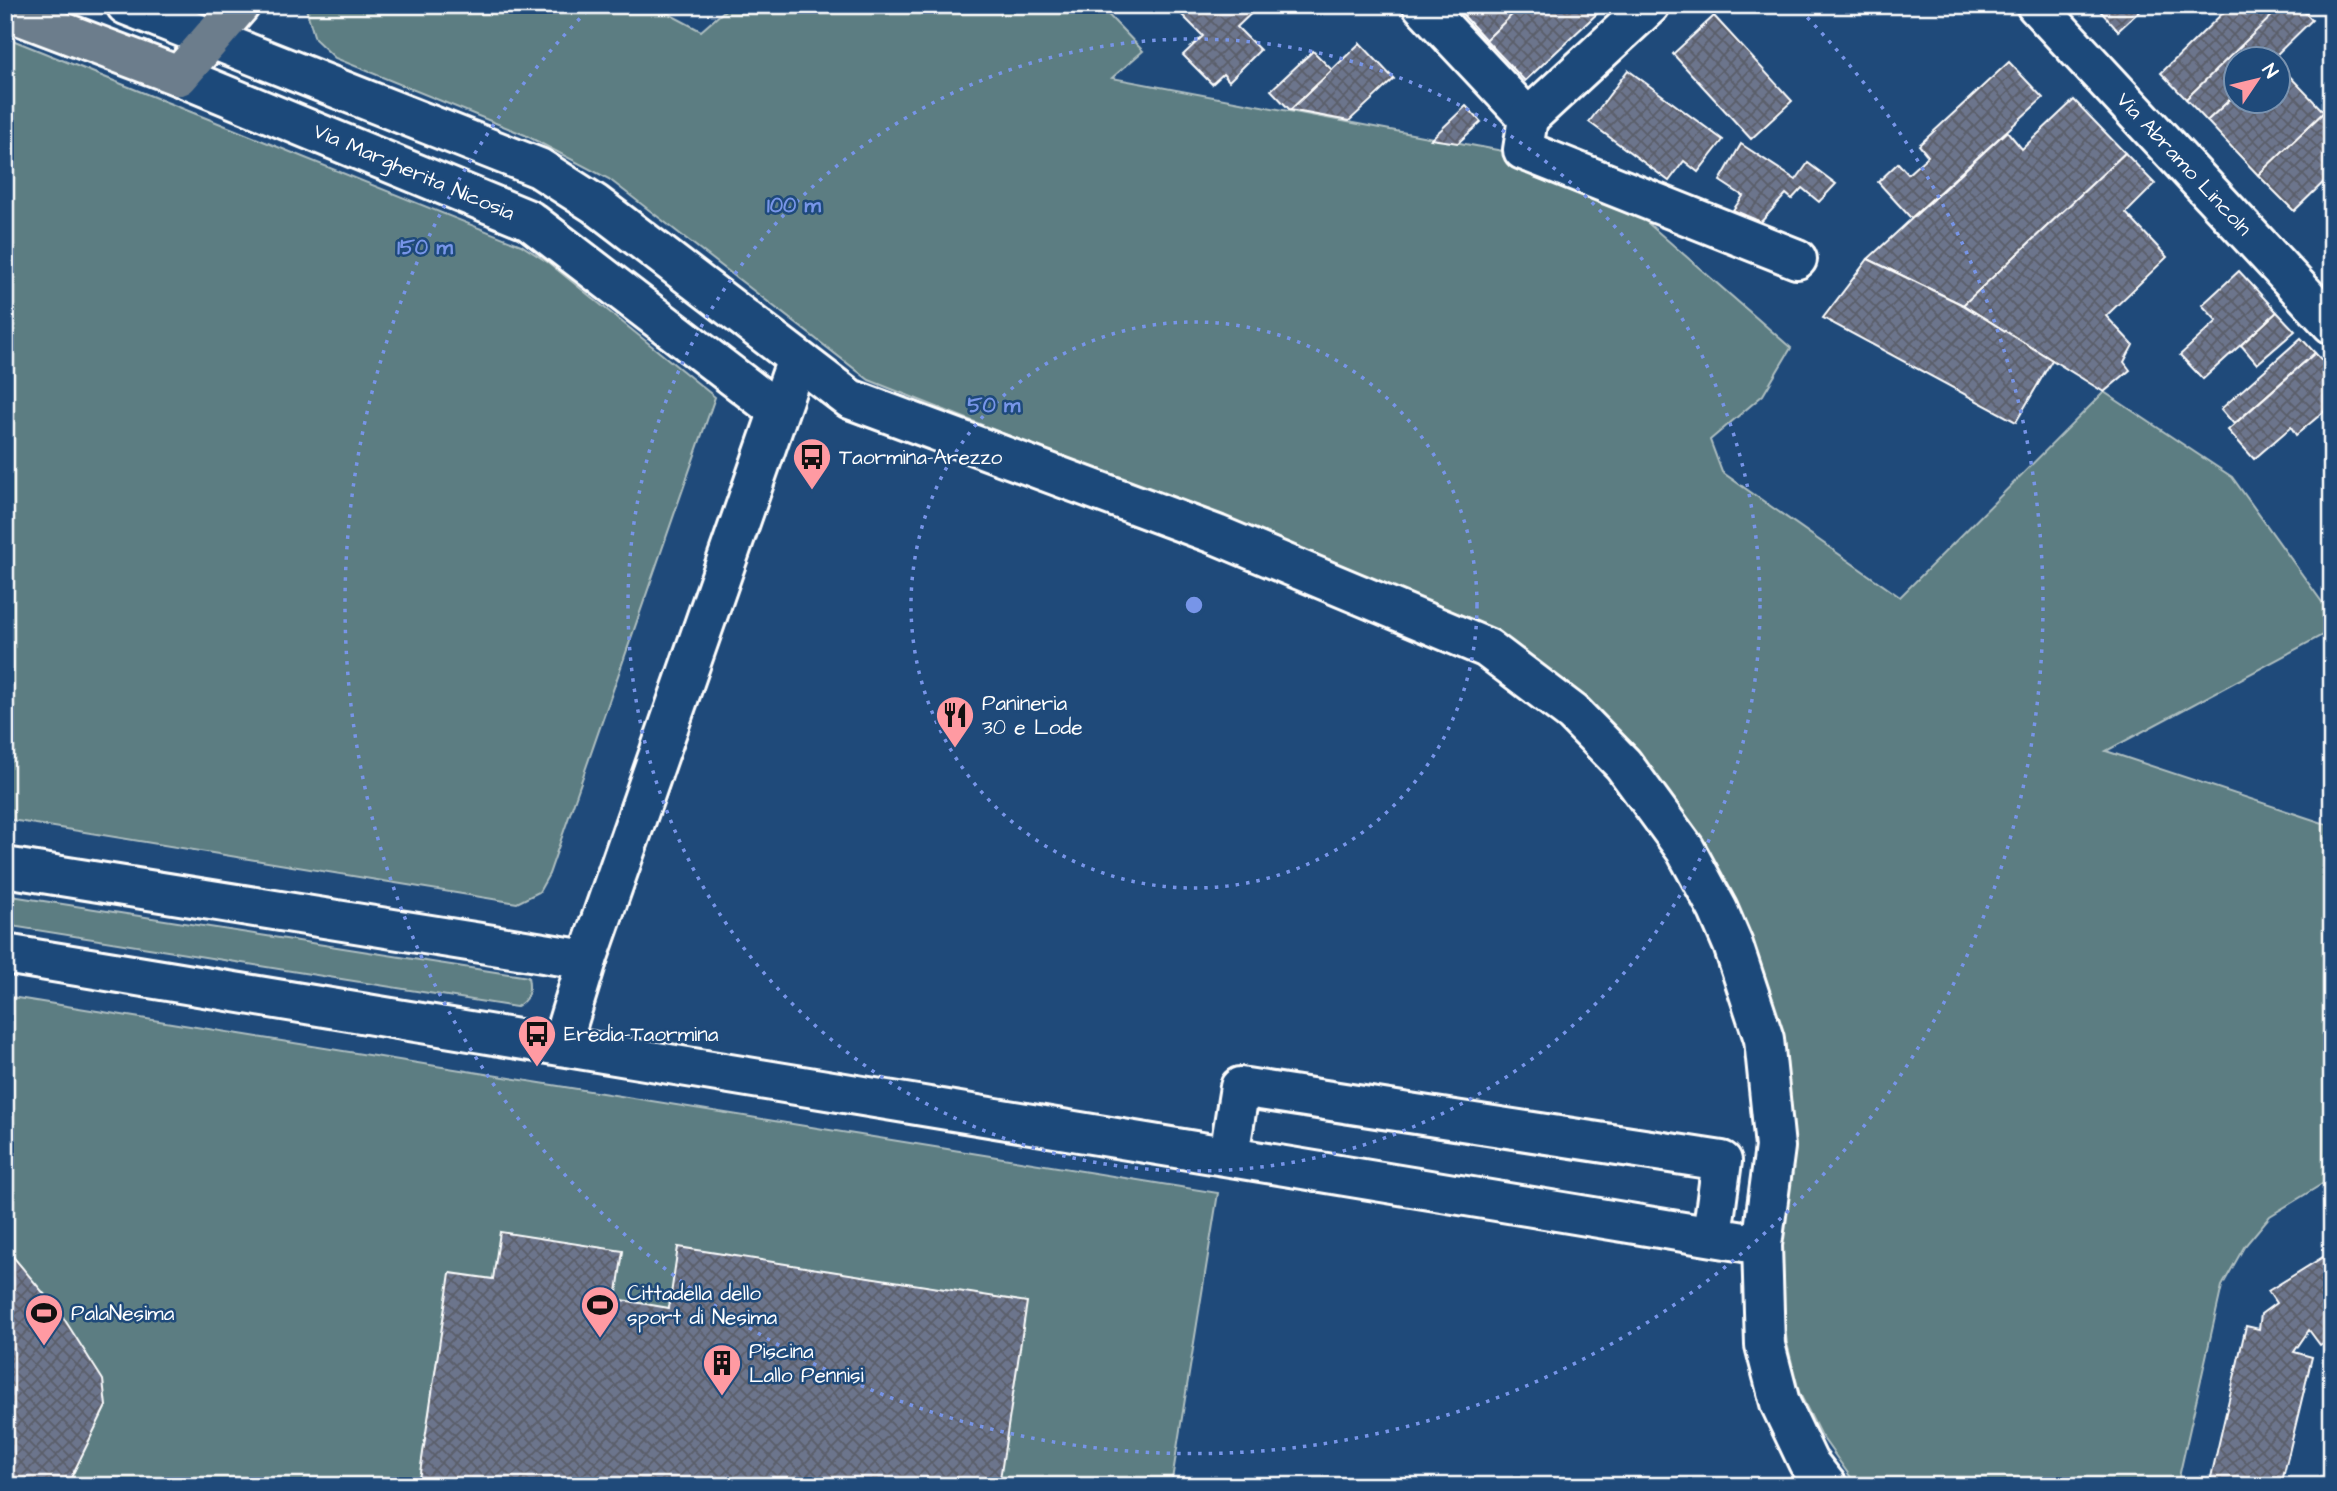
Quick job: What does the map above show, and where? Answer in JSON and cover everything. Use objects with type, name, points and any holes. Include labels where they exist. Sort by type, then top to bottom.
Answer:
[{"type":"main road","points":[[179,76],[240,5]]},
{"type":"main road","name":"Via Margherita Nicosia","points":[[5,10],[179,76]]},
{"type":"street","points":[[126,5],[539,168],[584,196],[850,399],[1217,535],[1486,648],[1573,713],[1623,764],[1685,849],[1733,945],[1764,1039],[1775,1147],[1762,1245],[1765,1345],[1780,1402],[1808,1462],[1827,1486]]},
{"type":"street","points":[[1422,5],[1528,118]]},
{"type":"street","points":[[1650,5],[1528,118],[1523,150],[1797,259]]},
{"type":"street","name":"Via Abramo Lincoln","points":[[2036,5],[2332,324]]},
{"type":"street","name":"Via Margherita Nicosia","points":[[179,76],[529,220],[778,411]]},
{"type":"street","points":[[561,1045],[587,960],[796,359]]},
{"type":"street","points":[[5,867],[587,960]]},
{"type":"street","points":[[5,954],[1762,1245]]},
{"type":"street","points":[[1228,1155],[1240,1087],[1722,1161],[1712,1235]]},
{"type":"green space","points":[[305,5],[652,5],[701,31],[731,5],[1099,5],[1143,51],[1112,78],[1508,152],[1641,217],[1791,348],[1763,395],[1710,440],[1722,472],[1900,597],[2104,392],[2232,477],[2332,616],[2332,630],[2106,751],[2332,826],[2332,1178],[2270,1216],[2244,1247],[2222,1286],[2177,1486],[1857,1486],[1820,1434],[1799,1392],[1787,1343],[1779,1283],[1791,1151],[1736,904],[1701,837],[1633,747],[1536,664],[1463,616],[869,380],[609,179],[525,135],[335,58],[315,39]]},
{"type":"green space","points":[[5,37],[521,245],[549,263],[715,397],[549,874],[539,892],[517,903],[5,819]]},
{"type":"green space","points":[[5,895],[528,977],[529,991],[516,1007],[5,925]]},
{"type":"green space","name":"Cittadella dello sport di Nesima","points":[[5,996],[1218,1193],[1171,1486],[5,1486]]},
{"type":"building","points":[[1191,5],[1260,5],[1237,27],[1260,50],[1229,81],[1223,74],[1212,84],[1183,55],[1203,36],[1181,14]]},
{"type":"building","points":[[1454,5],[1522,5],[1486,40]]},
{"type":"building","points":[[1522,5],[1601,5],[1603,8],[1525,81],[1486,40]]},
{"type":"building","points":[[2095,5],[2146,5],[2118,31]]},
{"type":"building","points":[[2231,5],[2267,5],[2275,14],[2241,46],[2222,46],[2222,65],[2186,99],[2161,73]]},
{"type":"building","points":[[2283,5],[2298,5],[2312,20],[2285,46],[2241,46]]},
{"type":"building","points":[[1714,16],[1792,101],[1751,139],[1673,54]]},
{"type":"building","points":[[1360,43],[1394,79],[1349,121],[1290,110]]},
{"type":"building","points":[[1313,51],[1332,70],[1290,110],[1271,90]]},
{"type":"building","points":[[2009,62],[2043,98],[1911,218],[1878,182],[1898,163],[1908,174],[1928,156],[1919,145]]},
{"type":"building","points":[[2222,64],[2222,107],[2207,121],[2186,99]]},
{"type":"building","points":[[1628,70],[1723,140],[1698,172],[1684,161],[1669,181],[1589,122]]},
{"type":"building","points":[[2292,79],[2324,112],[2258,175],[2207,121],[2222,107],[2222,116],[2292,116]]},
{"type":"building","points":[[2074,100],[2125,153],[1963,305],[1868,259],[2007,131],[2022,149]]},
{"type":"building","points":[[1466,106],[1481,122],[1458,143],[1431,139]]},
{"type":"building","points":[[2324,112],[2332,120],[2332,174],[2294,211],[2258,175]]},
{"type":"building","points":[[1741,144],[1796,180],[1808,163],[1836,184],[1819,202],[1802,188],[1792,199],[1786,194],[1761,222],[1733,210],[1743,196],[1720,181]]},
{"type":"building","points":[[2125,153],[2155,184],[2126,213],[2167,257],[2106,316],[2133,345],[2124,362],[2130,370],[2104,392],[1963,305]]},
{"type":"building","points":[[1868,259],[1963,305],[2052,360],[2016,422],[1823,318]]},
{"type":"building","points":[[2239,271],[2277,312],[2203,379],[2180,355],[2217,321],[2202,305]]},
{"type":"building","points":[[2277,312],[2295,331],[2257,364],[2241,345]]},
{"type":"building","points":[[2301,338],[2315,353],[2234,424],[2221,409]]},
{"type":"building","points":[[2315,353],[2332,371],[2332,405],[2296,435],[2291,427],[2254,459],[2228,430]]},
{"type":"building","name":"Piscina Lallo Pennisi","points":[[500,1232],[623,1251],[616,1299],[669,1308],[678,1247],[1027,1302],[999,1486],[418,1486],[450,1273],[493,1279]]},
{"type":"building","name":"PalaNesima","points":[[5,1247],[61,1314],[103,1380],[106,1406],[67,1486],[5,1486]]},
{"type":"building","points":[[2331,1252],[2332,1337],[2320,1345],[2309,1330],[2294,1352],[2312,1357],[2281,1486],[2209,1486],[2246,1326],[2259,1329],[2261,1314],[2276,1303],[2268,1291]]},
{"type":"place","name":"Taormina-Arezzo","points":[[812,491]]},
{"type":"place","name":"Panineria 30 e Lode","points":[[955,749]]},
{"type":"place","name":"Eredia-Taormina","points":[[537,1068]]},
{"type":"place","name":"Cittadella dello sport di Nesima","points":[[600,1339]]},
{"type":"place","name":"PalaNesima","points":[[44,1347]]},
{"type":"place","name":"Piscina Lallo Pennisi","points":[[722,1397]]}]
